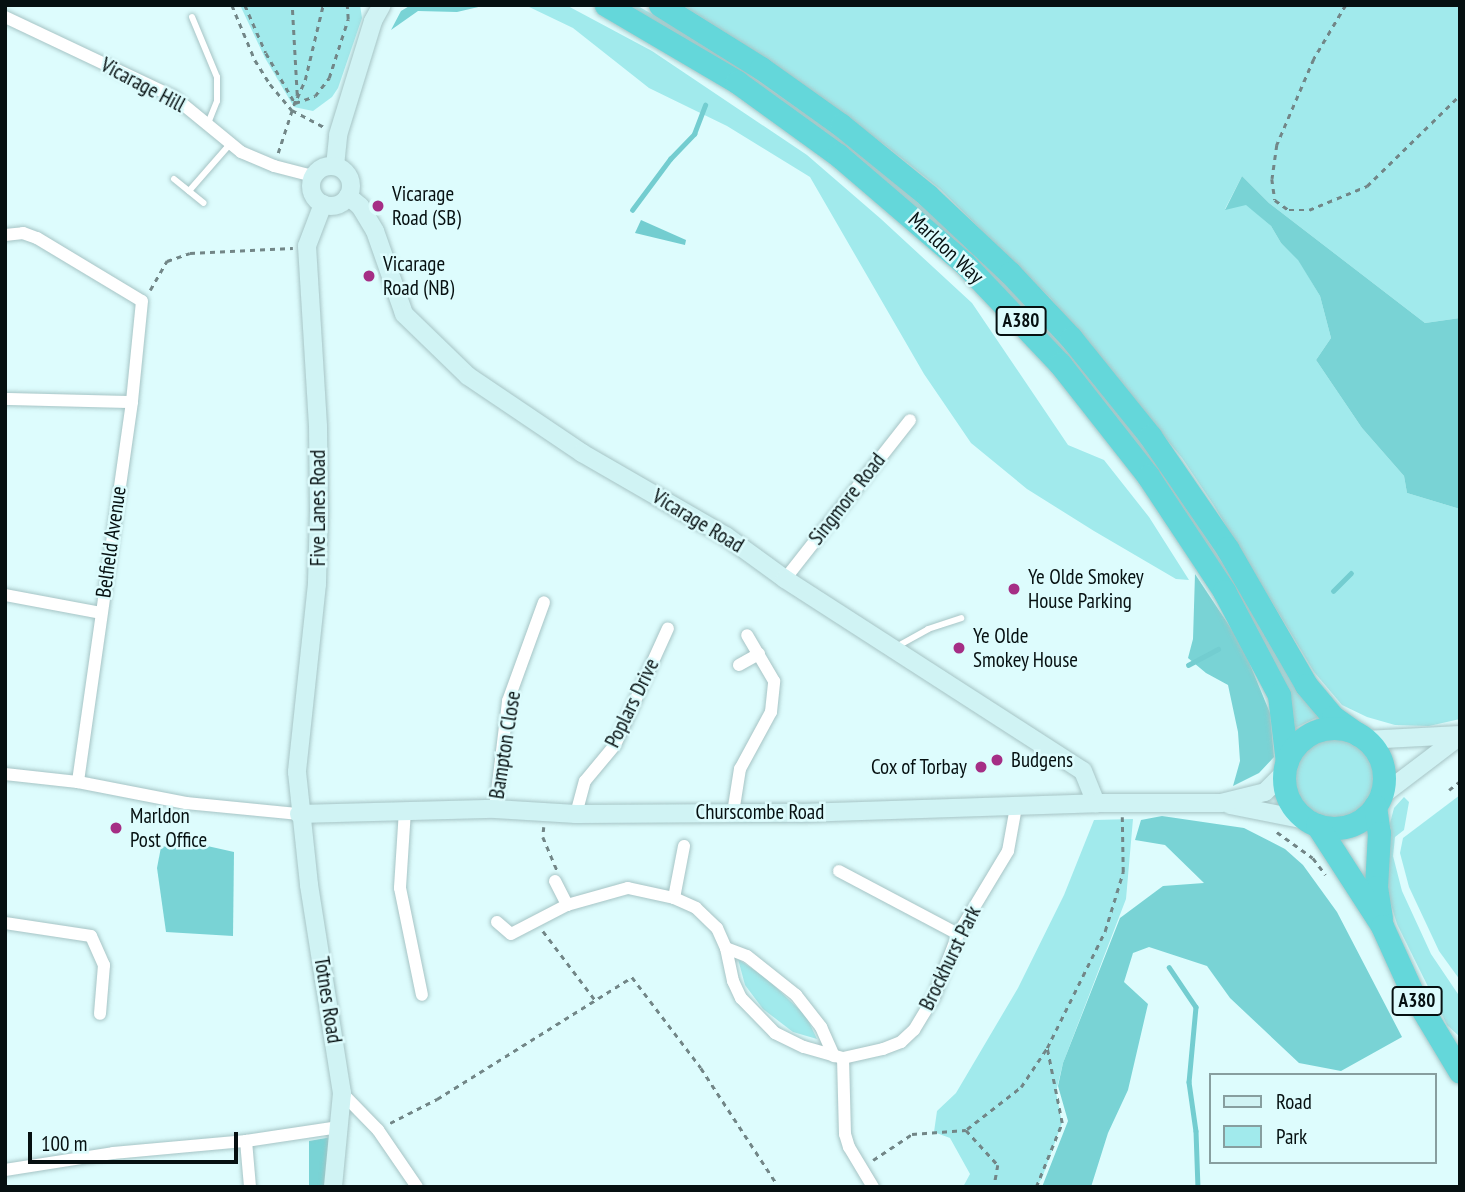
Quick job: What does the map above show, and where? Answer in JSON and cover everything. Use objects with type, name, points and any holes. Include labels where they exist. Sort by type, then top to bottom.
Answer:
[{"type":"highway","name":"Marldon Way","points":[[606,5],[737,82],[838,155],[965,264],[1060,363],[1148,476],[1224,591],[1279,695],[1286,767]]},
{"type":"highway","name":"Marldon Way","points":[[660,5],[761,68],[841,125],[927,195],[1010,273],[1071,338],[1150,436],[1227,548],[1306,685],[1333,717],[1362,737]]},
{"type":"highway","points":[[1339,729],[1362,737],[1382,765],[1378,801],[1367,816],[1343,828],[1311,822],[1289,799],[1286,767],[1304,739],[1317,732],[1339,729]]},
{"type":"highway","name":"A380","points":[[1378,801],[1376,887],[1382,926]]},
{"type":"highway","name":"A380","points":[[1311,822],[1382,926],[1412,992],[1460,1072]]},
{"type":"street","points":[[335,166],[338,135],[376,11]]},
{"type":"street","name":"Vicarage Hill","points":[[5,18],[174,97],[241,152],[274,166],[313,176]]},
{"type":"street","points":[[335,166],[349,177],[348,196],[339,204],[323,204],[311,191],[313,176],[322,168],[335,166]]},
{"type":"street","name":"Vicarage Road","points":[[348,196],[360,206],[375,231],[404,314],[468,376],[582,453],[726,536],[785,579],[980,697],[1083,771],[1096,803]]},
{"type":"street","name":"Five Lanes Road","points":[[299,814],[296,772],[317,584],[319,511],[318,427],[307,246],[323,204]]},
{"type":"street","points":[[5,235],[23,233],[37,238],[142,302]]},
{"type":"street","name":"Belfield Avenue","points":[[78,782],[132,402],[142,302]]},
{"type":"street","points":[[5,399],[132,402]]},
{"type":"street","name":"Singmore Road","points":[[785,579],[910,420]]},
{"type":"street","points":[[5,595],[101,613]]},
{"type":"street","name":"Bampton Close","points":[[495,809],[508,701],[544,602]]},
{"type":"street","name":"Poplars Drive","points":[[576,814],[585,781],[615,745],[668,628]]},
{"type":"street","points":[[733,813],[740,769],[771,712],[774,681],[747,635]]},
{"type":"street","points":[[739,665],[759,654]]},
{"type":"street","points":[[1362,737],[1460,735]]},
{"type":"street","points":[[1378,801],[1460,735]]},
{"type":"street","name":"Churscombe Road","points":[[1221,803],[1265,792],[1286,767]]},
{"type":"street","points":[[5,774],[78,782],[186,803],[299,814]]},
{"type":"street","name":"Churscombe Road","points":[[299,814],[495,809],[576,814],[733,813],[1096,803],[1221,803],[1311,822]]},
{"type":"street","name":"Brockhurst Park","points":[[839,1057],[883,1049],[901,1042],[914,1030],[934,996],[958,933],[1008,852],[1016,807]]},
{"type":"street","points":[[405,810],[400,888],[422,995]]},
{"type":"street","name":"Totnes Road","points":[[299,814],[342,1093],[333,1187]]},
{"type":"street","points":[[674,898],[684,846]]},
{"type":"street","points":[[839,871],[958,933]]},
{"type":"street","points":[[555,881],[567,905]]},
{"type":"street","points":[[497,922],[511,934],[567,905],[628,888],[674,898],[696,908],[717,928],[726,948],[733,981],[741,998],[752,1011],[775,1033],[839,1057]]},
{"type":"street","points":[[5,923],[92,936],[104,965],[100,1014]]},
{"type":"street","points":[[726,948],[747,956],[796,995],[821,1027],[839,1057],[843,1123],[849,1147],[873,1187]]},
{"type":"street","points":[[342,1093],[378,1129],[417,1187]]},
{"type":"street","points":[[5,1170],[113,1153],[246,1141],[339,1127]]},
{"type":"street","points":[[246,1141],[250,1187]]},
{"type":"lane","points":[[192,17],[217,77],[217,100],[208,123]]},
{"type":"lane","points":[[189,191],[231,143]]},
{"type":"lane","points":[[174,179],[204,203]]},
{"type":"lane","points":[[895,648],[928,629],[961,618]]},
{"type":"path","points":[[232,5],[256,60],[292,110],[338,135]]},
{"type":"path","points":[[245,5],[266,53],[295,103]]},
{"type":"path","points":[[292,5],[297,98]]},
{"type":"path","points":[[274,166],[305,80],[323,5]]},
{"type":"path","points":[[295,103],[315,96],[329,78],[348,19],[347,5]]},
{"type":"path","points":[[1346,5],[1314,59],[1278,145],[1272,179],[1275,200],[1289,210],[1309,210],[1367,186],[1460,95]]},
{"type":"path","points":[[142,302],[167,261],[190,253],[307,246]]},
{"type":"path","points":[[1449,790],[1460,781]]},
{"type":"path","points":[[862,1168],[912,1134],[966,1130],[1021,1087],[1047,1048],[1105,931],[1123,872],[1122,819],[1126,804]]},
{"type":"path","points":[[545,813],[543,837],[560,876],[555,881]]},
{"type":"path","points":[[1274,830],[1313,858],[1329,879],[1347,872]]},
{"type":"path","points":[[535,920],[596,1001]]},
{"type":"path","points":[[378,1129],[437,1099],[632,977],[701,1068],[779,1187]]},
{"type":"path","points":[[1036,1187],[1062,1123],[1047,1048]]},
{"type":"path","points":[[966,1130],[998,1165],[994,1187]]},
{"type":"green space","points":[[240,5],[360,5],[362,18],[338,88],[332,97],[313,111],[294,107],[265,58]]},
{"type":"green space","points":[[525,5],[566,5],[652,51],[807,155],[881,219],[972,303],[1068,445],[1104,460],[1149,517],[1189,580],[1176,579],[1027,489],[971,443],[924,374],[810,177],[727,126],[649,88],[573,28]]},
{"type":"green space","points":[[624,5],[636,5],[694,38],[841,138],[931,214],[1009,288],[1100,390],[1157,464],[1224,566],[1295,688],[1318,717],[1295,728],[1293,712],[1278,673],[1003,290]]},
{"type":"green space","points":[[682,5],[1460,5],[1460,318],[1425,323],[1269,203],[1242,176],[1225,209],[1246,204],[1271,226],[1281,243],[1298,259],[1320,296],[1331,338],[1316,360],[1362,428],[1404,476],[1407,493],[1460,509],[1460,719],[1429,726],[1395,725],[1367,717],[1342,705],[1314,672],[1213,504],[1182,458],[1051,299],[940,189],[773,63]]},
{"type":"green space","points":[[1335,739],[1350,742],[1363,751],[1372,764],[1375,779],[1372,794],[1363,807],[1350,816],[1335,819],[1320,816],[1307,807],[1298,794],[1295,779],[1298,764],[1307,751],[1320,742]]},
{"type":"green space","points":[[1460,795],[1460,980],[1439,951],[1409,887],[1400,853],[1403,838]]},
{"type":"green space","points":[[1404,797],[1409,802],[1404,830],[1395,837],[1393,856],[1402,891],[1431,954],[1460,997],[1460,1037],[1447,1025],[1397,924],[1385,885],[1389,827],[1394,808]]},
{"type":"green space","points":[[1133,819],[1126,899],[1063,1063],[1056,1092],[1062,1123],[1042,1178],[1036,1187],[963,1187],[970,1174],[950,1138],[934,1132],[937,1111],[956,1093],[1018,988],[1064,895],[1094,820]]},
{"type":"green space","points":[[738,959],[766,978],[806,1016],[817,1039],[793,1032],[763,1009],[745,985]]},
{"type":"shaded area","points":[[411,5],[487,5],[457,12],[418,11],[391,30],[401,11]]},
{"type":"shaded area","points":[[1242,176],[1269,203],[1425,323],[1460,318],[1460,509],[1407,493],[1404,476],[1362,428],[1316,360],[1331,338],[1320,296],[1298,260],[1281,243],[1271,226],[1246,205],[1225,210]]},
{"type":"shaded area","points":[[641,220],[686,240],[685,245],[635,233]]},
{"type":"shaded area","points":[[1195,574],[1242,645],[1270,713],[1274,757],[1259,773],[1233,786],[1240,761],[1238,732],[1228,685],[1206,673],[1188,658],[1193,639]]},
{"type":"shaded area","points":[[1162,816],[1244,828],[1285,849],[1303,865],[1337,912],[1402,1037],[1341,1071],[1299,1063],[1230,998],[1207,966],[1149,947],[1133,953],[1124,982],[1148,1004],[1128,1090],[1108,1133],[1091,1187],[1042,1187],[1068,1121],[1058,1086],[1063,1063],[1120,918],[1163,886],[1204,883],[1165,845],[1135,840],[1141,820]]},
{"type":"shaded area","points":[[194,843],[234,852],[233,936],[166,932],[157,868],[161,847]]},
{"type":"shaded area","points":[[332,1137],[326,1187],[309,1187],[309,1141]]},
{"type":"waterway","points":[[632,210],[670,159],[694,134],[705,105]]},
{"type":"waterway","points":[[1333,591],[1351,573]]},
{"type":"waterway","points":[[1188,665],[1218,649]]},
{"type":"waterway","points":[[1169,967],[1196,1007],[1189,1082],[1196,1131],[1198,1187]]},
{"type":"place","name":"Vicarage Road (SB)","points":[[378,206]]},
{"type":"place","name":"Vicarage Road (NB)","points":[[369,276]]},
{"type":"place","name":"Ye Olde Smokey House Parking","points":[[1014,589]]},
{"type":"place","name":"Ye Olde Smokey House","points":[[959,648]]},
{"type":"place","name":"Budgens","points":[[997,760]]},
{"type":"place","name":"Cox of Torbay","points":[[981,767]]},
{"type":"place","name":"Marldon Post Office","points":[[116,828]]}]
